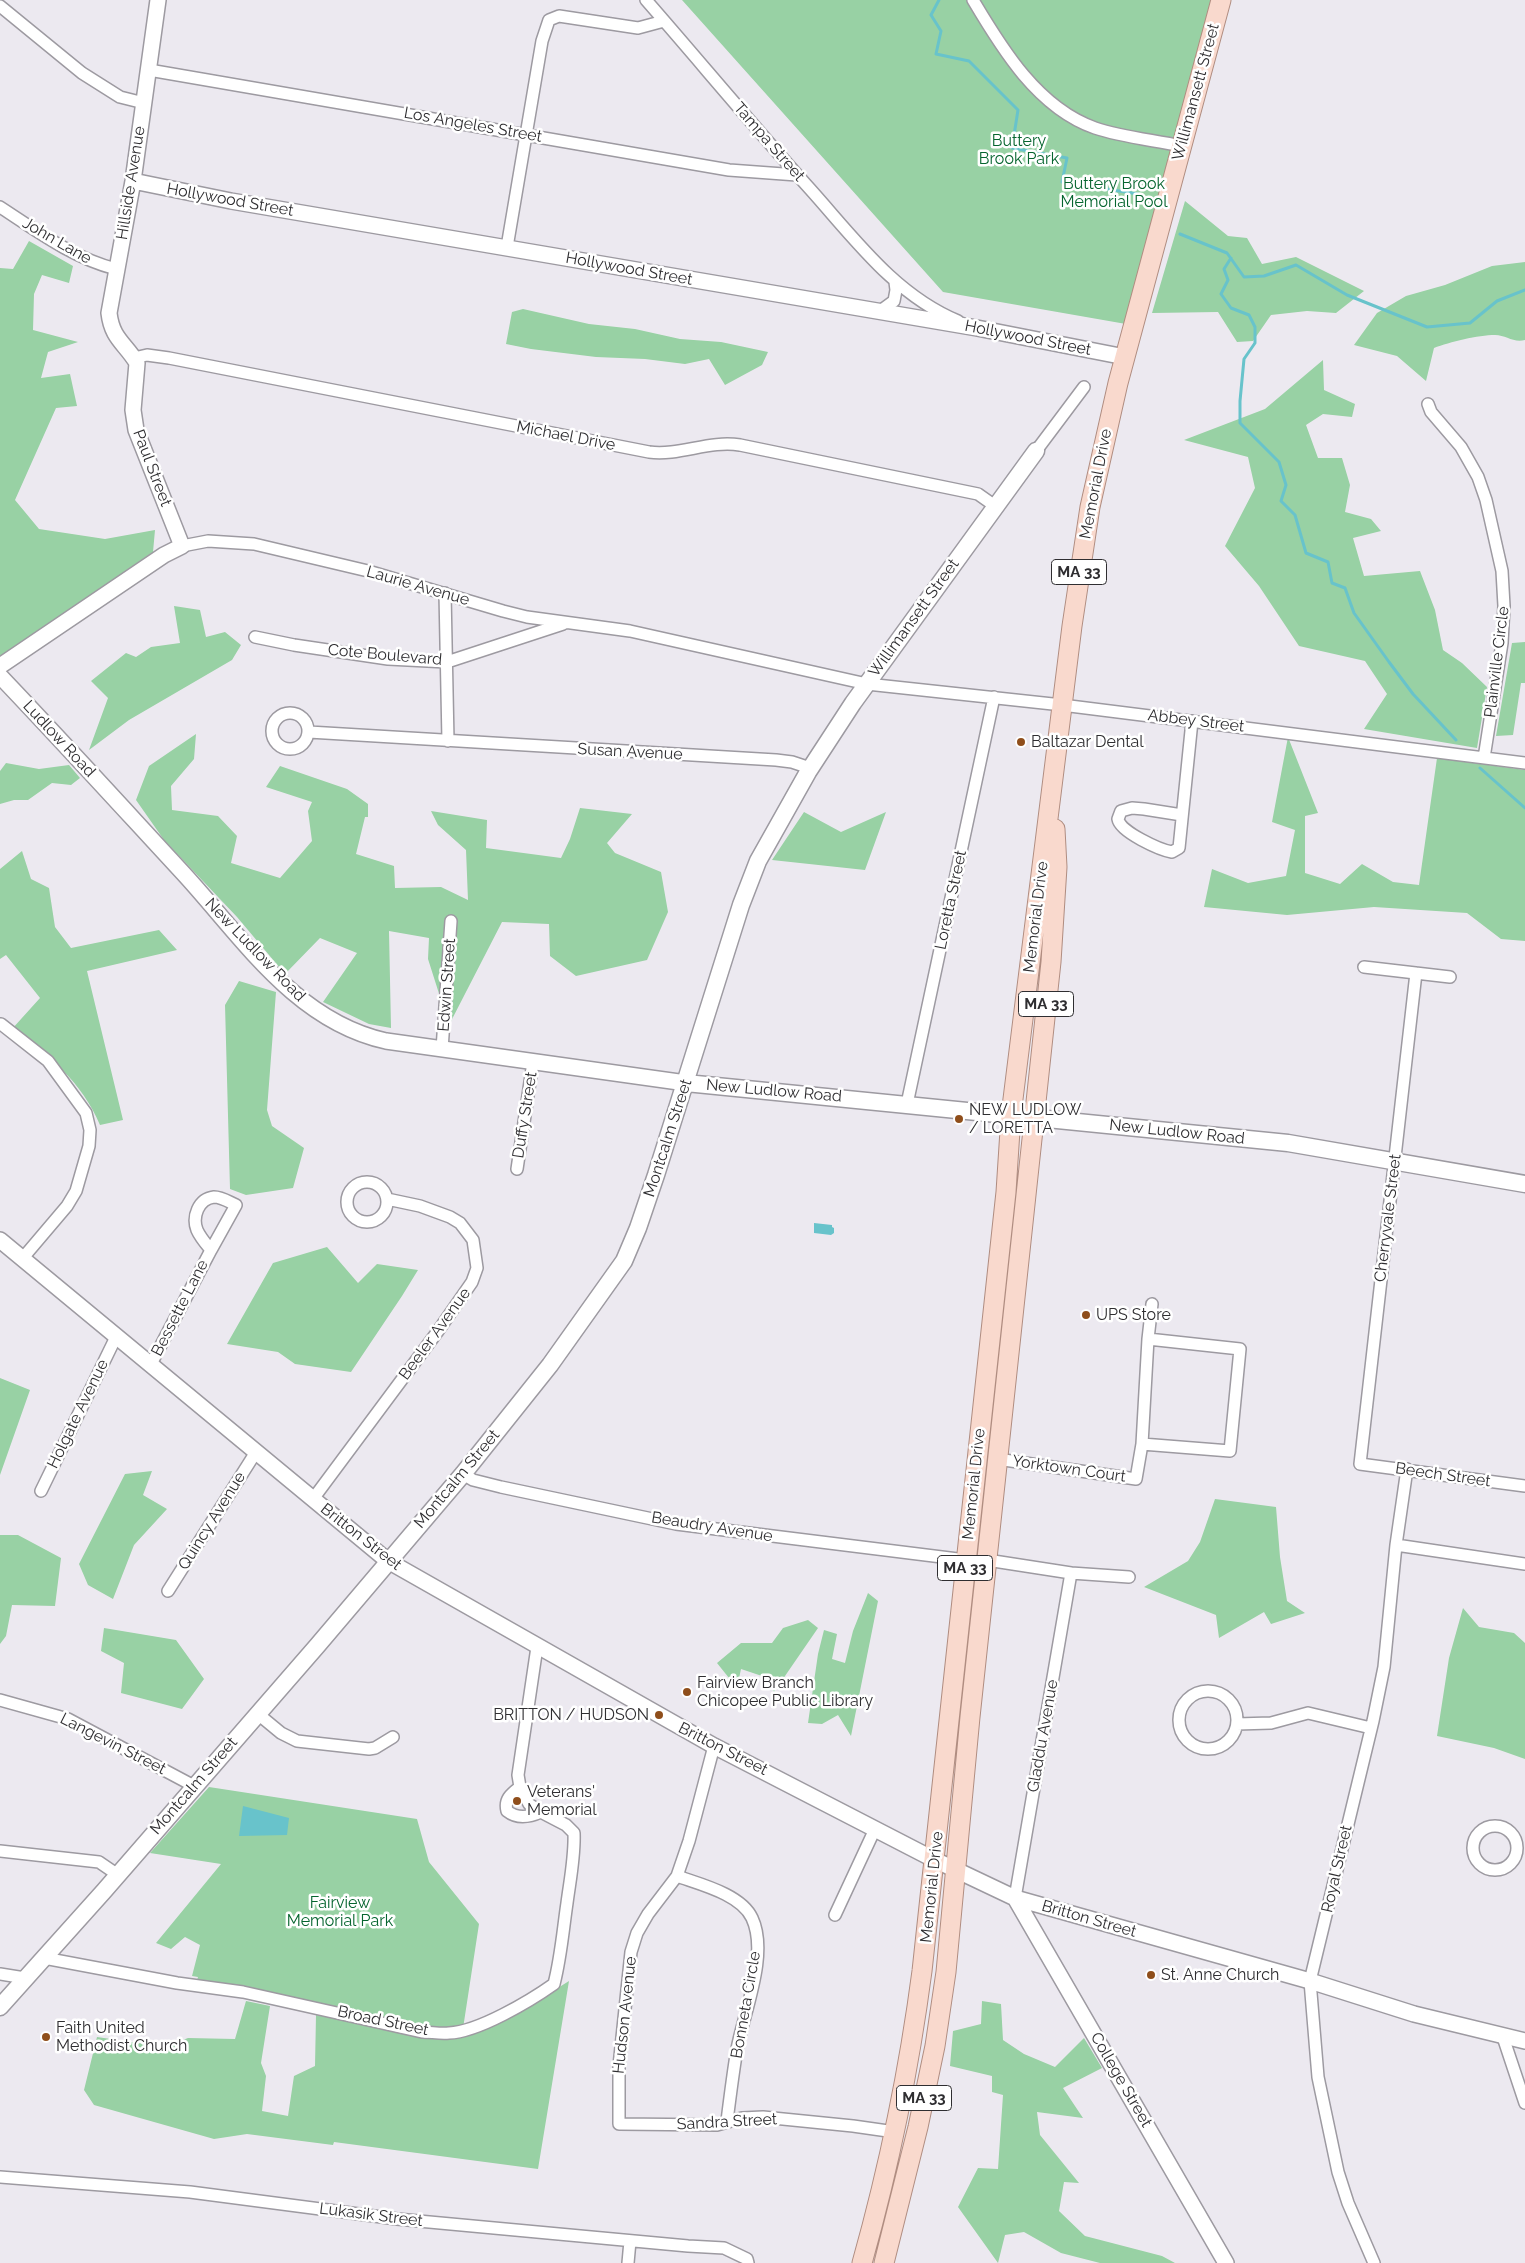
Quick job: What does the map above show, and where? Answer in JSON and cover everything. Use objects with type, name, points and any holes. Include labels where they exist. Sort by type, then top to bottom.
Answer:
[{"type":"main road","name":"Willimansett Street","points":[[1125,357],[1221,0]]},
{"type":"main road","name":"Memorial Drive","points":[[862,2263],[895,2132],[916,2012],[935,1860],[1006,1192],[1011,1115],[1051,790],[1089,514],[1106,432],[1125,357]]},
{"type":"main road","name":"Willimansett Street","points":[[759,859],[810,768],[867,684],[1036,451]]},
{"type":"main road","name":"Memorial Drive","points":[[884,2263],[910,2162],[935,2046],[946,1972],[997,1459],[1051,962],[1056,836],[1051,790]]},
{"type":"main road","name":"Montcalm Street","points":[[0,2007],[258,1714],[463,1474],[550,1365],[624,1261],[639,1226],[686,1083],[740,905],[759,859]]},
{"type":"main road","name":"New Ludlow Road","points":[[686,1083],[1288,1143],[1525,1184]]},
{"type":"street","name":"Hillside Avenue","points":[[134,358],[116,337],[111,324],[110,306],[133,181],[158,0]]},
{"type":"street","name":"Tampa Street","points":[[646,0],[838,222],[895,282],[921,302],[942,314],[977,328]]},
{"type":"street","points":[[973,0],[997,40],[1020,72],[1067,116],[1096,128],[1181,146]]},
{"type":"street","points":[[0,6],[82,73],[120,96],[144,103]]},
{"type":"street","points":[[507,247],[528,134],[542,41],[547,23],[552,18],[559,16],[621,27],[638,28],[664,21]]},
{"type":"street","name":"Los Angeles Street","points":[[149,70],[729,170],[797,175]]},
{"type":"street","name":"Hollywood Street","points":[[133,181],[210,197],[977,328],[1125,357]]},
{"type":"street","name":"John Lane","points":[[0,207],[75,254],[92,263],[116,269]]},
{"type":"street","points":[[879,312],[894,301],[895,282]]},
{"type":"street","name":"Michael Drive","points":[[134,358],[147,355],[168,358],[649,452],[670,452],[720,444],[740,445],[978,494],[995,506]]},
{"type":"street","name":"Paul Street","points":[[134,358],[137,367],[133,410],[136,430],[182,546]]},
{"type":"street","name":"Willimansett Street","points":[[1036,451],[1084,387]]},
{"type":"street","name":"Plainville Circle","points":[[1428,404],[1431,412],[1461,447],[1478,477],[1486,500],[1502,571],[1504,606],[1502,643],[1484,758]]},
{"type":"street","name":"Laurie Avenue","points":[[0,666],[164,555],[182,546],[208,541],[254,544],[368,571],[503,612],[630,631],[867,684]]},
{"type":"street","points":[[445,594],[448,741]]},
{"type":"street","name":"Cote Boulevard","points":[[255,636],[294,645],[388,659],[447,662],[569,622]]},
{"type":"street","name":"Ludlow Road","points":[[0,676],[117,802]]},
{"type":"street","name":"Abbey Street","points":[[867,684],[1062,704],[1525,763]]},
{"type":"street","name":"Loretta Street","points":[[908,1104],[994,697]]},
{"type":"street","points":[[1182,815],[1132,808],[1121,811],[1118,820],[1122,828],[1172,852],[1179,848],[1192,721]]},
{"type":"street","name":"Susan Avenue","points":[[309,732],[776,760],[792,762],[810,768]]},
{"type":"street","name":"New Ludlow Road","points":[[117,802],[265,965],[304,1002],[335,1023],[367,1036],[442,1049],[686,1083]]},
{"type":"street","name":"Edwin Street","points":[[442,1049],[451,921]]},
{"type":"street","points":[[1364,967],[1450,977]]},
{"type":"street","name":"Cherryvale Street","points":[[1360,1464],[1416,973]]},
{"type":"street","points":[[1,1024],[48,1062],[86,1113],[90,1130],[89,1146],[76,1191],[67,1206],[22,1259]]},
{"type":"street","name":"Duffy Street","points":[[517,1169],[533,1062]]},
{"type":"street","name":"Bessette Lane","points":[[150,1366],[236,1205],[223,1198],[207,1199],[200,1205],[195,1216],[197,1230],[211,1250]]},
{"type":"street","name":"Beeler Avenue","points":[[313,1499],[438,1331],[472,1282],[477,1268],[473,1240],[460,1223],[450,1217],[420,1206],[387,1199]]},
{"type":"street","name":"Britton Street","points":[[0,1240],[388,1561],[714,1746],[935,1860],[1015,1898],[1310,1981],[1414,2014],[1525,2041]]},
{"type":"street","name":"Yorktown Court","points":[[997,1459],[1136,1479],[1142,1444],[1152,1304]]},
{"type":"street","name":"Holgate Avenue","points":[[41,1491],[116,1337]]},
{"type":"street","points":[[1142,1444],[1230,1451],[1240,1349],[1148,1339]]},
{"type":"street","name":"Quincy Avenue","points":[[168,1591],[256,1452]]},
{"type":"street","name":"Beech Street","points":[[1360,1464],[1525,1486]]},
{"type":"street","name":"Royal Street","points":[[1374,2263],[1348,2203],[1338,2172],[1318,2078],[1310,1981],[1372,1728],[1384,1667],[1396,1545],[1407,1470]]},
{"type":"street","name":"Beaudry Avenue","points":[[463,1474],[473,1480],[502,1487],[676,1524],[966,1560]]},
{"type":"street","points":[[1396,1545],[1525,1564]]},
{"type":"street","points":[[987,1560],[1071,1573],[1129,1577]]},
{"type":"street","name":"Gladdu Avenue","points":[[1015,1898],[1071,1573]]},
{"type":"street","points":[[537,1647],[518,1775],[520,1787],[530,1804],[541,1812]]},
{"type":"street","points":[[1200,1692],[1212,1692],[1222,1695],[1231,1702],[1236,1712],[1237,1724],[1233,1734],[1226,1743],[1216,1748],[1205,1749],[1194,1745],[1185,1738],[1180,1728],[1179,1716],[1183,1706],[1190,1697],[1200,1692]]},
{"type":"street","name":"Langevin Street","points":[[0,1700],[68,1719],[194,1786]]},
{"type":"street","points":[[1237,1724],[1271,1723],[1308,1713],[1372,1728]]},
{"type":"street","points":[[258,1714],[281,1733],[297,1741],[369,1750],[393,1737]]},
{"type":"street","name":"Hudson Avenue","points":[[619,2124],[619,2066],[631,1952],[637,1933],[648,1914],[677,1876],[689,1841],[714,1746]]},
{"type":"street","points":[[520,1787],[508,1797],[507,1811],[515,1816],[541,1812]]},
{"type":"street","name":"Broad Street","points":[[44,1958],[177,1983],[243,1992],[422,2032],[450,2033],[473,2028],[515,2007],[554,1984],[558,1968],[575,1845],[574,1833],[566,1825],[541,1812]]},
{"type":"street","points":[[835,1915],[875,1829]]},
{"type":"street","points":[[0,1851],[99,1862],[118,1875]]},
{"type":"street","name":"Bonneta Circle","points":[[677,1876],[733,1897],[752,1917],[757,1936],[758,1957],[737,2051],[727,2121]]},
{"type":"street","name":"College Street","points":[[1015,1898],[1226,2263]]},
{"type":"street","points":[[0,1974],[25,1978]]},
{"type":"street","points":[[1503,2037],[1525,2104]]},
{"type":"street","name":"Sandra Street","points":[[619,2124],[717,2126],[727,2121],[742,2118],[763,2117],[895,2132]]},
{"type":"street","name":"Lukasik Street","points":[[0,2177],[190,2192],[397,2218],[630,2241],[724,2248],[744,2259]]},
{"type":"street","points":[[628,2263],[630,2241]]},
{"type":"green space","name":"Buttery Brook Park","points":[[682,0],[1219,0],[1126,324],[943,292]]},
{"type":"green space","points":[[1185,201],[1228,236],[1247,238],[1262,264],[1296,257],[1364,291],[1336,313],[1307,311],[1271,315],[1253,341],[1237,342],[1218,312],[1152,313]]},
{"type":"green space","points":[[29,241],[73,266],[69,283],[42,275],[34,294],[33,330],[78,342],[48,352],[41,378],[70,374],[77,406],[56,408],[15,500],[39,529],[105,539],[155,530],[153,552],[0,658],[0,268],[13,269]]},
{"type":"green space","points":[[1525,262],[1525,340],[1521,341],[1499,335],[1488,335],[1464,339],[1434,348],[1426,381],[1397,356],[1354,345],[1377,313],[1406,296],[1445,285],[1492,266]]},
{"type":"green space","points":[[523,309],[589,324],[635,329],[680,339],[721,342],[768,352],[762,365],[725,385],[709,359],[685,364],[645,359],[596,357],[506,344],[512,312]]},
{"type":"green space","points":[[1323,360],[1324,390],[1355,404],[1352,417],[1323,414],[1306,425],[1318,458],[1342,458],[1350,485],[1345,512],[1371,519],[1381,531],[1353,538],[1364,576],[1420,571],[1435,610],[1443,650],[1462,663],[1487,687],[1477,748],[1364,729],[1387,694],[1365,661],[1299,646],[1259,586],[1225,546],[1255,488],[1248,457],[1184,440],[1265,409]]},
{"type":"green space","points":[[174,606],[200,610],[206,637],[225,632],[241,645],[232,660],[129,720],[89,750],[108,698],[91,681],[126,653],[136,657],[151,647],[180,643]]},
{"type":"green space","points":[[1525,642],[1525,683],[1521,683],[1513,735],[1496,736],[1512,643]]},
{"type":"green space","points":[[196,734],[194,759],[171,786],[172,810],[218,816],[237,836],[231,863],[280,878],[312,841],[308,811],[312,802],[266,787],[280,766],[347,789],[368,804],[368,817],[365,817],[356,854],[394,866],[395,888],[441,887],[468,900],[466,850],[438,825],[431,811],[487,820],[486,848],[561,858],[570,839],[580,808],[632,814],[607,843],[615,853],[661,872],[668,912],[647,960],[576,976],[550,956],[549,924],[502,922],[449,1025],[428,959],[429,938],[389,931],[391,1028],[369,1024],[323,1002],[357,953],[320,938],[285,974],[237,917],[164,840],[136,800],[149,766]]},
{"type":"green space","points":[[1288,737],[1318,813],[1305,816],[1305,873],[1340,884],[1362,864],[1393,882],[1419,885],[1437,758],[1525,770],[1525,941],[1501,939],[1467,913],[1374,907],[1287,915],[1204,907],[1212,869],[1248,883],[1286,876],[1295,830],[1272,822]]},
{"type":"green space","points":[[6,763],[39,769],[69,765],[80,778],[71,785],[52,783],[28,800],[14,800],[0,804],[0,771]]},
{"type":"green space","points":[[804,812],[841,832],[886,812],[865,870],[772,860]]},
{"type":"green space","points":[[22,851],[31,879],[49,888],[55,927],[71,948],[159,930],[177,950],[87,971],[123,1120],[100,1125],[84,1096],[63,1071],[39,1049],[12,1029],[40,998],[6,955],[0,959],[0,869]]},
{"type":"green space","points":[[239,981],[276,992],[267,1110],[272,1126],[304,1148],[293,1188],[246,1195],[230,1189],[225,1005]]},
{"type":"green space","points":[[327,1247],[358,1283],[377,1264],[418,1270],[351,1372],[295,1364],[278,1352],[227,1344],[273,1263]]},
{"type":"green space","points":[[0,1378],[30,1390],[0,1475]]},
{"type":"green space","points":[[152,1471],[143,1495],[167,1509],[134,1545],[113,1599],[88,1585],[79,1564],[125,1474]]},
{"type":"green space","points":[[1215,1499],[1276,1507],[1280,1557],[1287,1601],[1305,1613],[1271,1624],[1264,1612],[1219,1638],[1216,1615],[1144,1587],[1188,1561],[1200,1542]]},
{"type":"green space","points":[[0,1535],[18,1535],[61,1558],[55,1606],[12,1605],[6,1636],[0,1644]]},
{"type":"green space","points":[[868,1593],[878,1601],[851,1736],[838,1715],[822,1724],[808,1723],[818,1654],[824,1630],[837,1634],[832,1659],[845,1663],[853,1631]]},
{"type":"green space","points":[[1463,1608],[1479,1627],[1514,1633],[1525,1643],[1525,1759],[1494,1748],[1437,1736],[1449,1658]]},
{"type":"green space","points":[[808,1620],[818,1628],[774,1692],[762,1676],[741,1669],[737,1688],[717,1663],[741,1643],[772,1643],[783,1628]]},
{"type":"green space","points":[[104,1628],[176,1640],[204,1679],[182,1709],[121,1693],[124,1663],[101,1651]]},
{"type":"green space","name":"Fairview Memorial Park","points":[[209,1787],[417,1819],[429,1862],[479,1924],[462,2035],[513,2016],[569,1981],[538,2169],[334,2142],[333,2145],[247,2134],[214,2139],[94,2105],[84,2090],[97,2037],[165,2047],[188,2038],[235,2039],[246,2001],[270,2006],[261,2063],[266,2076],[262,2111],[288,2116],[294,2076],[315,2066],[316,2015],[345,2020],[195,1986],[198,1977],[192,1976],[200,1945],[185,1937],[171,1949],[156,1943],[221,1864],[150,1853]]},
{"type":"green space","points":[[982,2001],[1001,2004],[1003,2040],[1024,2054],[1055,2067],[1084,2038],[1102,2068],[1063,2088],[1083,2118],[1037,2112],[1040,2135],[1079,2183],[1064,2182],[1059,2211],[1085,2236],[1162,2256],[1175,2263],[1100,2263],[1061,2253],[1024,2232],[1005,2235],[998,2263],[958,2207],[978,2168],[998,2169],[1003,2095],[992,2092],[992,2076],[950,2066],[953,2031],[981,2024]]},
{"type":"water","points":[[814,1223],[832,1225],[834,1233],[831,1235],[814,1233]]},
{"type":"water","points":[[243,1806],[289,1818],[287,1835],[239,1836]]},
{"type":"waterway","points":[[939,0],[931,15],[941,31],[936,54],[969,61],[1018,110],[1012,148],[1067,158],[1062,182],[1138,194]]},
{"type":"waterway","points":[[1180,234],[1227,253],[1244,277],[1264,276],[1296,265],[1347,295],[1427,327],[1470,323],[1497,301],[1525,290]]},
{"type":"waterway","points":[[1231,258],[1224,269],[1228,280],[1221,294],[1231,308],[1249,315],[1255,327],[1255,343],[1244,359],[1240,423],[1279,462],[1286,485],[1281,501],[1295,515],[1306,553],[1328,562],[1332,583],[1345,588],[1354,613],[1389,662],[1413,694],[1456,740]]},
{"type":"waterway","points":[[1480,768],[1525,808]]},
{"type":"place","name":"Baltazar Dental","points":[[1021,742]]},
{"type":"place","name":"NEW LUDLOW / LORETTA","points":[[959,1119]]},
{"type":"place","name":"UPS Store","points":[[1086,1315]]},
{"type":"place","name":"Fairview Branch Chicopee Public Library","points":[[687,1692]]},
{"type":"place","name":"BRITTON / HUDSON","points":[[659,1715]]},
{"type":"place","name":"Veterans' Memorial","points":[[517,1801]]},
{"type":"place","name":"St. Anne Church","points":[[1151,1975]]},
{"type":"place","name":"Faith United Methodist Church","points":[[46,2037]]},
{"type":"park label","name":"Buttery Brook Memorial Pool","points":[[1114,193]]}]
